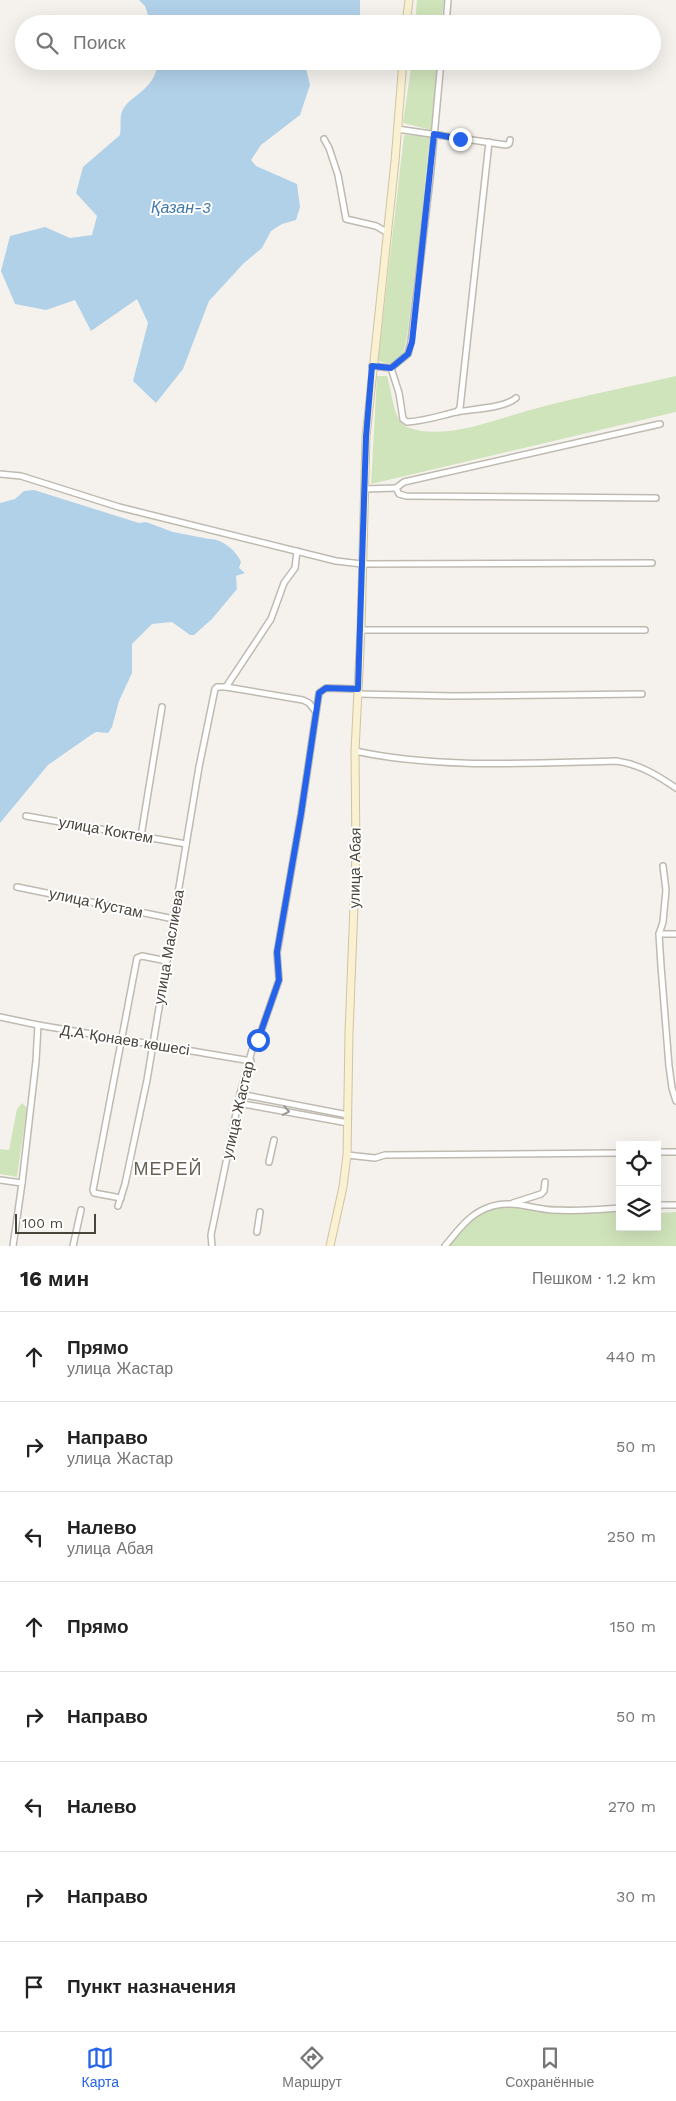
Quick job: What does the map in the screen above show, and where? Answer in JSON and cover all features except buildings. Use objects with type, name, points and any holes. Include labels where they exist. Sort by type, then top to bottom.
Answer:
[{"type":"main road","points":[[407,15],[409,0]]},
{"type":"main road","name":"улица Абая","points":[[330,1246],[343,1187],[347,1155],[349,1033],[356,854],[355,751],[362,630],[366,437],[372,366],[388,234],[402,70]]},
{"type":"street","points":[[447,15],[448,0]]},
{"type":"street","points":[[372,366],[391,368],[408,354],[412,342],[440,70]]},
{"type":"street","points":[[397,129],[506,145],[509,144],[510,140]]},
{"type":"street","points":[[324,139],[330,148],[338,175],[346,219],[376,226],[388,234]]},
{"type":"street","points":[[457,412],[460,408],[488,142]]},
{"type":"street","points":[[391,368],[399,393],[403,419],[406,422],[434,419],[457,412],[505,403],[516,398]]},
{"type":"street","points":[[365,489],[396,488],[404,482],[660,424]]},
{"type":"street","points":[[0,474],[21,476],[120,507],[336,561],[362,564],[652,563]]},
{"type":"street","points":[[396,488],[399,494],[406,496],[656,498]]},
{"type":"street","points":[[297,551],[297,562],[284,583],[271,619],[226,688],[303,700],[309,703],[316,712]]},
{"type":"street","points":[[362,630],[645,630]]},
{"type":"street","name":"улица Маслиева","points":[[118,1206],[122,1198],[153,1045],[212,694],[217,687],[226,688]]},
{"type":"street","name":"улица Жастар","points":[[212,1246],[211,1235],[240,1094],[252,1050],[258,1040],[279,980],[277,952],[319,693],[322,690],[358,691]]},
{"type":"street","points":[[358,691],[453,696],[642,694]]},
{"type":"street","points":[[142,836],[162,707]]},
{"type":"street","points":[[355,751],[388,758],[422,761],[616,760],[641,767],[676,788]]},
{"type":"street","name":"улица Коктем","points":[[26,816],[186,844]]},
{"type":"street","points":[[663,866],[666,890],[659,934],[669,1066],[676,1101]]},
{"type":"street","name":"улица Кустам","points":[[17,887],[174,919]]},
{"type":"street","points":[[659,934],[676,934]]},
{"type":"street","points":[[122,1198],[94,1193],[93,1190],[137,958],[142,956],[167,961]]},
{"type":"street","name":"Д.А Қонаев көшесі","points":[[0,1017],[122,1040],[250,1061]]},
{"type":"street","points":[[13,1246],[36,1061],[38,1025]]},
{"type":"street","points":[[240,1094],[348,1115]]},
{"type":"street","points":[[238,1102],[348,1123]]},
{"type":"street","points":[[269,1162],[274,1140]]},
{"type":"street","points":[[661,1152],[676,1152]]},
{"type":"street","points":[[347,1155],[375,1158],[385,1155],[616,1153]]},
{"type":"street","points":[[0,1180],[22,1183]]},
{"type":"street","points":[[445,1246],[467,1220],[475,1214],[486,1208],[512,1204],[541,1194],[544,1192],[545,1182]]},
{"type":"street","points":[[512,1204],[552,1210],[616,1208]]},
{"type":"street","points":[[661,1205],[676,1206]]},
{"type":"street","points":[[74,1243],[81,1210]]},
{"type":"street","points":[[257,1232],[260,1212]]},
{"type":"green space","points":[[417,0],[444,0],[442,15],[416,15]]},
{"type":"green space","points":[[411,70],[437,70],[431,130],[403,123]]},
{"type":"green space","points":[[404,135],[430,136],[407,337],[403,354],[392,364],[378,361]]},
{"type":"green space","points":[[377,376],[387,376],[396,412],[402,424],[422,431],[437,432],[471,427],[552,404],[676,376],[676,412],[371,484]]},
{"type":"green space","points":[[22,1103],[27,1108],[17,1177],[0,1174],[0,1149],[9,1150],[17,1109]]},
{"type":"green space","points":[[505,1203],[616,1209],[616,1231],[661,1231],[661,1213],[676,1212],[676,1246],[443,1246],[482,1211]]},
{"type":"water","points":[[139,0],[360,0],[360,15],[148,15],[145,6]]},
{"type":"water","name":"Қазан-3","points":[[156,70],[306,70],[310,85],[300,115],[261,145],[251,160],[256,166],[297,184],[300,207],[296,220],[282,224],[271,231],[262,248],[244,263],[209,301],[183,369],[156,403],[133,381],[148,323],[137,299],[91,331],[75,300],[46,310],[15,304],[1,271],[10,236],[45,227],[70,238],[92,235],[97,216],[76,193],[83,167],[120,135],[121,115],[124,108],[128,102],[146,87]]},
{"type":"water","points":[[34,490],[139,523],[146,522],[173,532],[214,539],[228,546],[236,554],[241,562],[239,568],[245,573],[236,576],[237,589],[212,619],[194,635],[190,635],[172,622],[152,624],[132,644],[132,673],[119,701],[112,727],[108,733],[96,732],[48,765],[0,823],[0,503],[15,499],[24,491]]},
{"type":"district","name":"МЕРЕЙ","points":[[168,1168]]},
{"type":"route","points":[[258,1040],[279,980],[277,952],[301,814],[319,693],[326,688],[358,689],[362,630],[366,437],[372,366],[391,368],[408,354],[412,342],[434,134],[460,139]]}]
